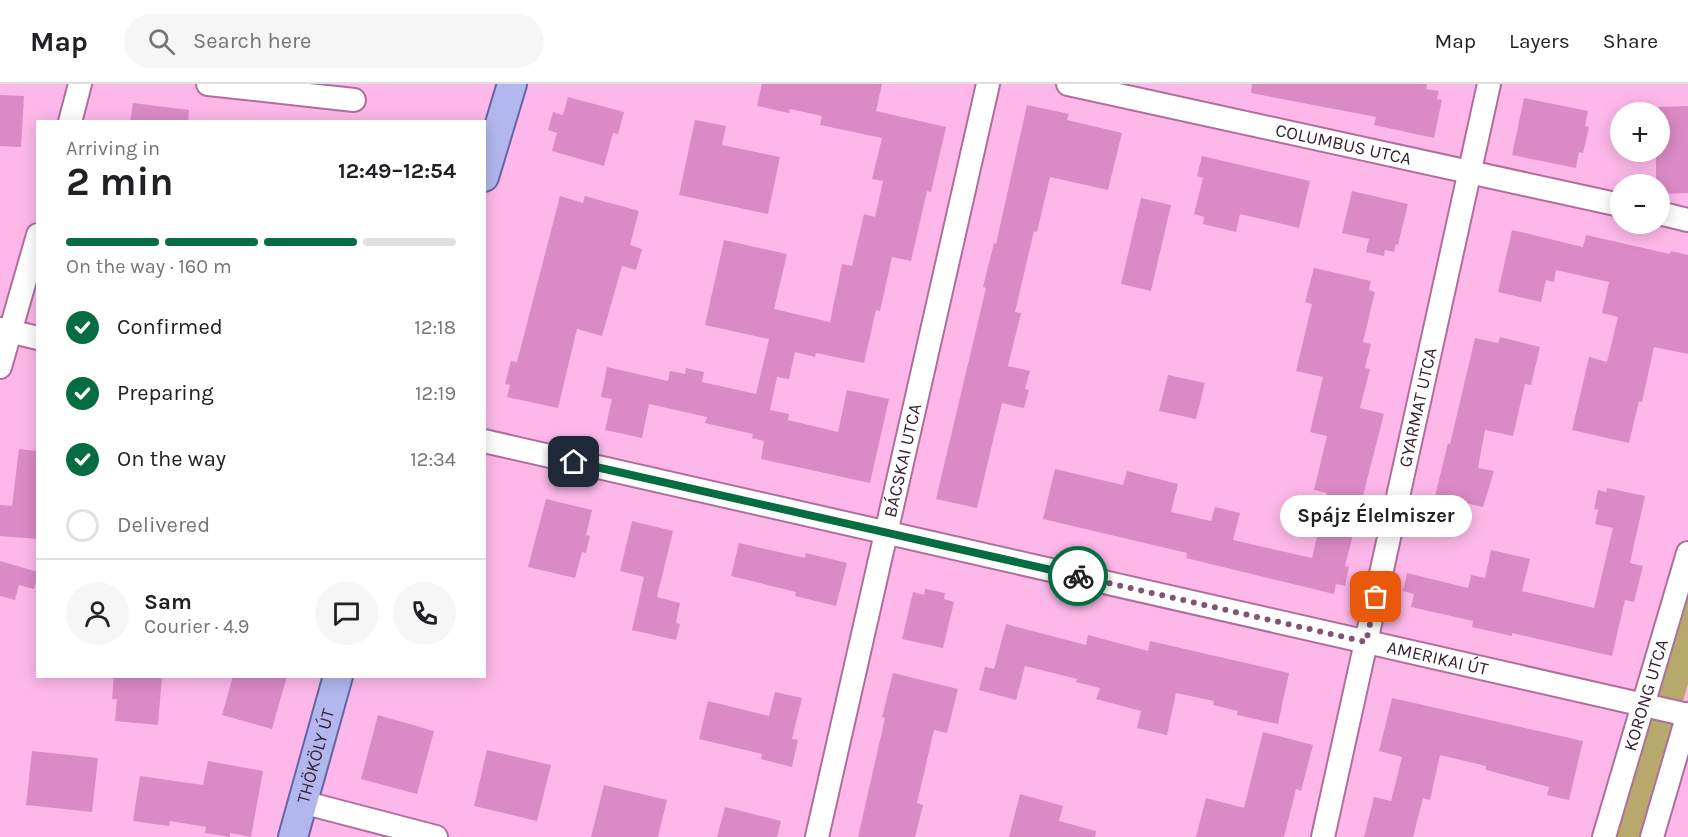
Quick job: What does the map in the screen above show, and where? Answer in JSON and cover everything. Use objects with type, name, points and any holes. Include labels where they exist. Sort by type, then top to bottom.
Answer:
[{"type":"main road","points":[[486,170],[512,84]]},
{"type":"main road","name":"THÖKÖLY ÚT","points":[[293,837],[337,678]]},
{"type":"street","points":[[71,120],[80,84]]},
{"type":"street","points":[[208,84],[354,100]]},
{"type":"street","name":"BÁCSKAI UTCA","points":[[817,837],[988,84]]},
{"type":"street","name":"COLUMBUS UTCA","points":[[1068,84],[1610,203]]},
{"type":"street","name":"GYARMAT UTCA","points":[[1323,837],[1489,84]]},
{"type":"street","points":[[1670,216],[1688,220]]},
{"type":"street","points":[[0,367],[5,330],[36,242]]},
{"type":"street","points":[[5,330],[36,338]]},
{"type":"street","name":"AMERIKAI ÚT","points":[[486,441],[1688,715]]},
{"type":"street","name":"KORONG UTCA","points":[[1604,837],[1688,553]]},
{"type":"street","points":[[1652,837],[1688,715]]},
{"type":"street","points":[[302,802],[436,837]]},
{"type":"shaded area","points":[[1688,581],[1688,684],[1643,837],[1613,837]]},
{"type":"building","points":[[762,84],[882,84],[876,111],[946,127],[931,192],[927,191],[911,261],[892,257],[880,311],[876,310],[864,363],[816,353],[815,357],[795,352],[789,379],[777,377],[770,410],[789,414],[788,420],[838,432],[847,390],[889,399],[870,483],[761,459],[764,441],[752,438],[753,434],[705,423],[707,417],[649,404],[642,438],[605,430],[612,399],[601,397],[607,367],[668,381],[670,371],[685,374],[686,368],[704,372],[702,382],[756,394],[769,339],[705,325],[724,240],[787,254],[774,309],[830,322],[842,264],[852,266],[864,214],[875,217],[883,181],[872,179],[882,138],[820,125],[822,116],[790,109],[789,113],[757,106]]},
{"type":"building","points":[[1252,84],[1427,84],[1426,89],[1439,91],[1437,99],[1442,100],[1434,138],[1374,125],[1376,117],[1251,93]]},
{"type":"building","points":[[0,95],[24,96],[21,147],[0,146]]},
{"type":"building","points":[[568,97],[624,112],[618,134],[613,133],[604,166],[552,151],[557,133],[548,130],[553,112],[563,115]]},
{"type":"building","points":[[1524,98],[1588,111],[1585,126],[1589,127],[1583,153],[1579,152],[1576,168],[1512,155]]},
{"type":"building","points":[[133,103],[189,110],[188,120],[130,120]]},
{"type":"building","points":[[1027,105],[1069,114],[1067,120],[1122,133],[1108,190],[1050,177],[1037,232],[1034,231],[1015,312],[1021,313],[1008,366],[1030,371],[1025,389],[1029,390],[1024,408],[1002,403],[977,508],[936,499],[986,288],[983,287],[994,243],[996,244]]},
{"type":"building","points":[[1688,106],[1688,193],[1670,194],[1670,174],[1656,174],[1656,162],[1670,162],[1670,107]]},
{"type":"building","points":[[695,120],[726,126],[722,145],[780,157],[768,214],[679,195]]},
{"type":"building","points":[[1202,156],[1310,181],[1299,228],[1240,214],[1236,232],[1203,224],[1204,217],[1194,214],[1203,178],[1197,176]]},
{"type":"building","points":[[1352,191],[1408,204],[1398,245],[1396,244],[1394,252],[1385,250],[1384,256],[1366,252],[1369,239],[1342,233]]},
{"type":"building","points":[[560,196],[583,203],[585,196],[639,211],[630,245],[642,249],[636,270],[622,266],[602,336],[577,329],[558,408],[507,397],[510,385],[505,384],[511,361],[517,362]]},
{"type":"building","points":[[1141,198],[1171,205],[1151,291],[1121,284]]},
{"type":"building","points":[[1512,230],[1583,247],[1586,235],[1670,254],[1671,251],[1688,255],[1688,354],[1654,347],[1642,402],[1639,401],[1629,443],[1572,430],[1589,357],[1607,362],[1618,317],[1602,313],[1609,282],[1556,270],[1554,282],[1546,280],[1541,302],[1498,292]]},
{"type":"building","points":[[1314,268],[1371,281],[1369,290],[1375,292],[1363,342],[1371,344],[1365,368],[1370,369],[1360,408],[1384,414],[1345,566],[1349,567],[1345,586],[1336,584],[1334,594],[1186,558],[1187,553],[1043,519],[1055,469],[1123,485],[1127,471],[1178,484],[1171,512],[1211,521],[1215,507],[1240,513],[1233,540],[1312,558],[1327,493],[1314,490],[1327,436],[1310,432],[1323,377],[1296,371],[1312,304],[1305,302]]},
{"type":"building","points":[[1500,337],[1540,347],[1531,385],[1525,384],[1513,436],[1485,430],[1478,468],[1494,471],[1483,507],[1435,496],[1475,338],[1498,343]]},
{"type":"building","points":[[1168,375],[1205,383],[1196,419],[1159,411]]},
{"type":"building","points":[[19,449],[36,451],[36,539],[0,536],[0,505],[12,506]]},
{"type":"building","points":[[1607,488],[1645,496],[1630,563],[1643,566],[1634,602],[1625,600],[1612,656],[1512,633],[1512,636],[1472,627],[1473,621],[1411,607],[1414,594],[1403,591],[1407,573],[1468,588],[1471,575],[1485,578],[1491,550],[1530,559],[1522,591],[1594,608],[1613,528],[1595,524],[1598,510],[1594,509],[1598,490],[1606,492]]},
{"type":"building","points":[[546,499],[592,510],[586,535],[590,536],[586,553],[582,552],[575,578],[528,567]]},
{"type":"building","points":[[632,521],[673,531],[657,597],[680,603],[676,623],[680,624],[676,640],[632,630],[644,577],[620,571]]},
{"type":"building","points":[[739,543],[805,558],[806,553],[847,563],[836,606],[795,596],[796,592],[731,576]]},
{"type":"building","points":[[0,561],[36,571],[34,589],[19,585],[15,600],[0,596]]},
{"type":"building","points":[[925,589],[945,593],[944,599],[954,602],[943,648],[902,639],[913,592],[924,595]]},
{"type":"building","points":[[1006,624],[1086,645],[1088,635],[1148,651],[1150,641],[1289,673],[1278,724],[1237,715],[1238,711],[1213,705],[1214,701],[1176,693],[1167,735],[1137,728],[1141,711],[1096,699],[1100,688],[1076,682],[1077,679],[1025,666],[1016,700],[979,690],[985,667],[994,669]]},
{"type":"building","points":[[893,673],[958,689],[947,733],[934,730],[917,803],[923,805],[915,837],[858,837],[885,718],[882,717]]},
{"type":"building","points":[[114,678],[162,678],[158,725],[115,721],[117,699],[112,699]]},
{"type":"building","points":[[232,678],[286,678],[272,729],[222,715]]},
{"type":"building","points":[[775,692],[802,698],[792,739],[798,740],[792,767],[761,759],[762,754],[699,739],[708,701],[769,716]]},
{"type":"building","points":[[1392,698],[1583,741],[1569,800],[1547,795],[1549,787],[1486,770],[1486,766],[1440,755],[1430,800],[1423,798],[1413,837],[1364,837],[1374,797],[1391,801],[1402,757],[1379,751]]},
{"type":"building","points":[[378,715],[434,731],[417,794],[361,779]]},
{"type":"building","points":[[1263,732],[1313,745],[1301,791],[1296,789],[1284,837],[1196,837],[1206,798],[1244,808]]},
{"type":"building","points":[[487,750],[551,765],[537,821],[474,806]]},
{"type":"building","points":[[32,751],[98,758],[92,812],[26,805]]},
{"type":"building","points":[[208,761],[263,771],[251,837],[230,833],[230,837],[205,833],[206,827],[170,821],[169,826],[133,821],[140,776],[203,785]]},
{"type":"building","points":[[604,785],[667,800],[658,837],[591,837]]},
{"type":"building","points":[[1020,794],[1063,806],[1059,821],[1096,831],[1095,837],[1009,837]]},
{"type":"building","points":[[725,807],[781,821],[777,837],[717,837]]},
{"type":"way so far","points":[[1078,576],[1366,642],[1376,597]]},
{"type":"place","name":"Spájz Élelmiszer","points":[[1376,597]]},
{"type":"route","points":[[574,462],[1078,576]]}]
